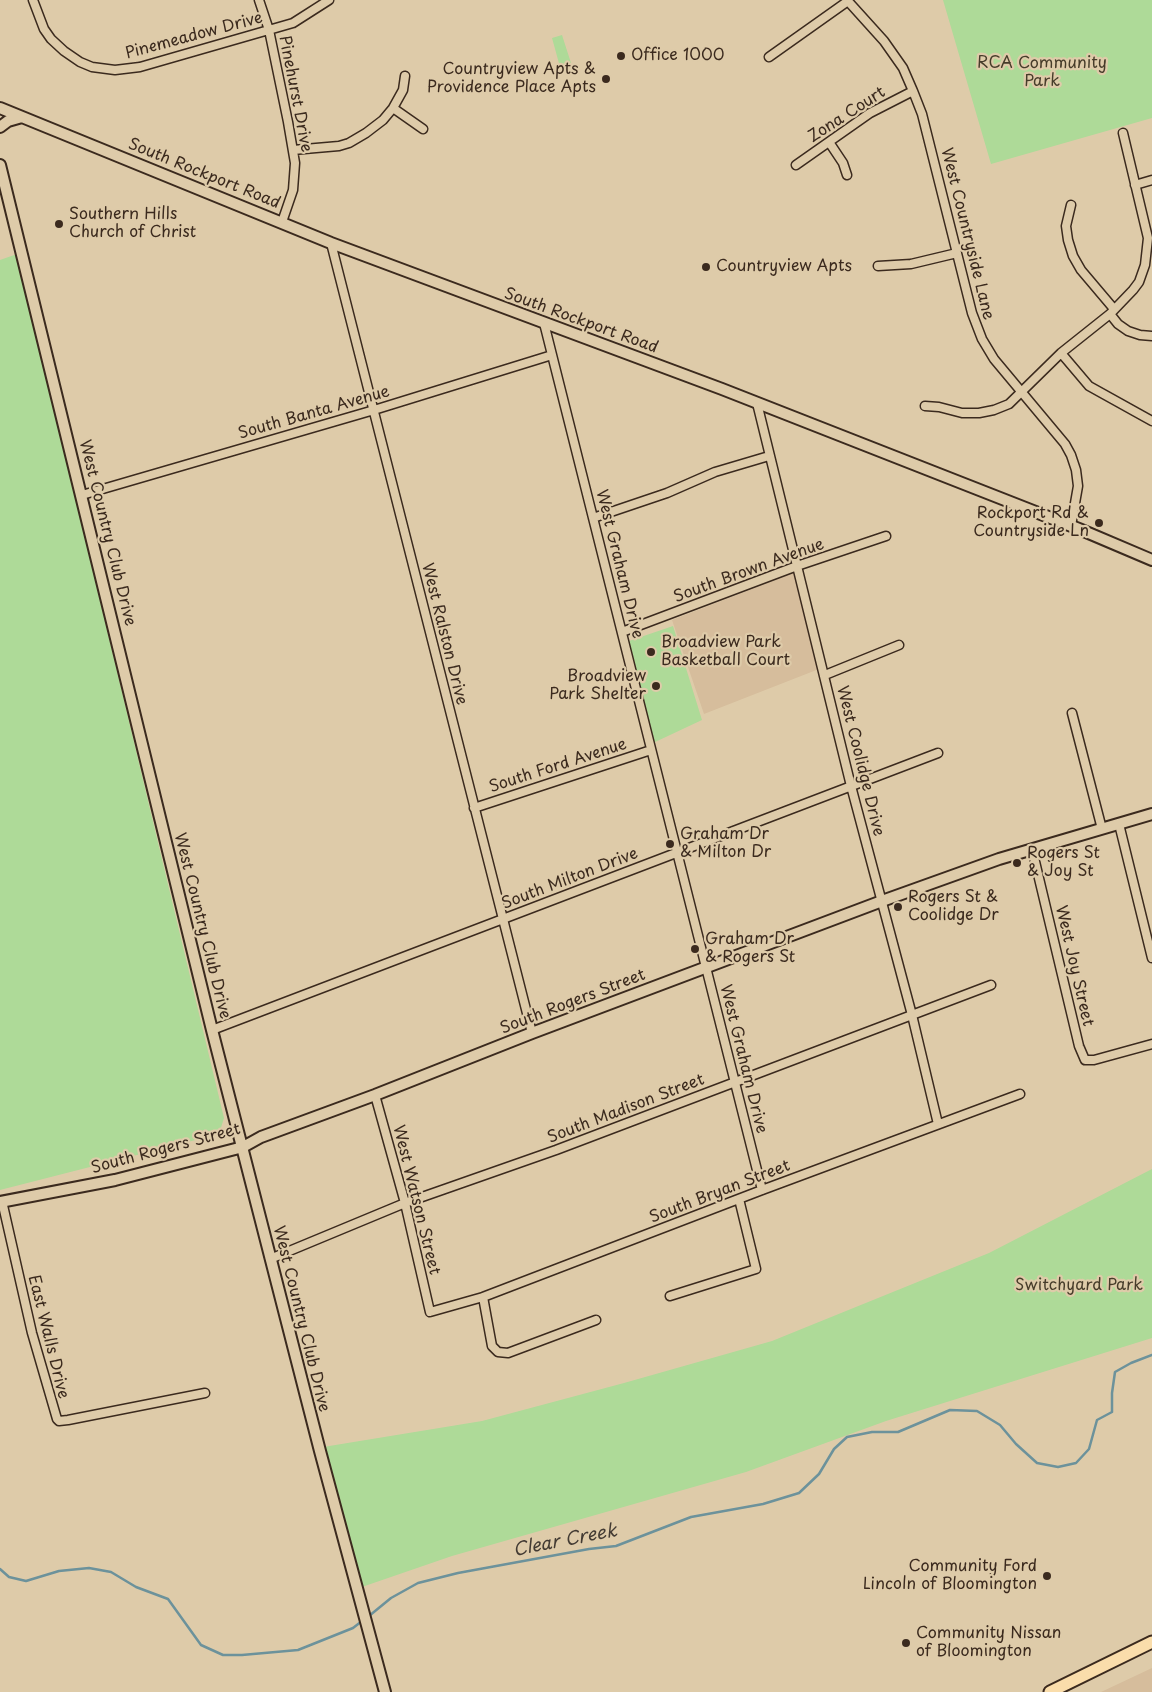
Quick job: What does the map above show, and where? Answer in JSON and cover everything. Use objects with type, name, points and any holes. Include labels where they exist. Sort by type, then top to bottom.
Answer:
[{"type":"main road","points":[[1050,1692],[1152,1642]]},
{"type":"street","name":"Pinemeadow Drive","points":[[33,0],[40,20],[51,39],[71,57],[80,62],[104,69],[122,70],[140,67],[293,23],[328,0]]},
{"type":"street","name":"Pinehurst Drive","points":[[259,0],[269,30],[295,163],[292,190],[282,222]]},
{"type":"street","points":[[770,57],[848,1]]},
{"type":"street","name":"West Countryside Lane","points":[[848,1],[884,41],[903,68],[913,91],[922,114],[972,314],[982,339],[994,359],[1065,444],[1072,455],[1078,486],[1071,526]]},
{"type":"street","points":[[293,150],[329,148],[349,143],[374,128],[394,108],[403,90],[405,76]]},
{"type":"street","name":"Zona Court","points":[[796,165],[870,113],[913,91]]},
{"type":"street","name":"South Rockport Road","points":[[0,108],[331,243],[757,404],[1071,526],[1152,560]]},
{"type":"street","points":[[394,108],[423,129]]},
{"type":"street","points":[[0,127],[8,121],[22,117]]},
{"type":"street","points":[[925,406],[939,406],[962,413],[986,412],[1009,404],[1060,353],[1127,297],[1139,282],[1147,257],[1148,238],[1123,133]]},
{"type":"street","points":[[829,142],[843,163],[847,175]]},
{"type":"street","name":"West Country Club Drive","points":[[0,165],[212,1030],[360,1605],[385,1692]]},
{"type":"street","points":[[1135,185],[1152,180]]},
{"type":"street","points":[[1071,205],[1066,226],[1070,248],[1081,270],[1112,311],[1118,324],[1128,331],[1152,336]]},
{"type":"street","name":"West Ralston Drive","points":[[331,243],[532,1033]]},
{"type":"street","points":[[878,266],[911,264],[958,253]]},
{"type":"street","name":"West Graham Drive","points":[[544,323],[762,1190]]},
{"type":"street","points":[[1060,353],[1089,386],[1152,421]]},
{"type":"street","name":"South Banta Avenue","points":[[82,495],[374,410],[552,355]]},
{"type":"street","name":"West Coolidge Drive","points":[[757,404],[851,786],[912,1015],[938,1124]]},
{"type":"street","points":[[593,518],[667,493],[715,472],[769,456]]},
{"type":"street","name":"South Brown Avenue","points":[[622,632],[797,566],[886,536]]},
{"type":"street","points":[[825,675],[899,645]]},
{"type":"street","points":[[1072,713],[1102,829]]},
{"type":"street","name":"South Ford Avenue","points":[[474,808],[651,750]]},
{"type":"street","name":"South Milton Drive","points":[[212,1030],[938,753]]},
{"type":"street","name":"South Rogers Street","points":[[1,1202],[115,1180],[243,1147],[261,1137],[882,901],[998,859],[1152,814]]},
{"type":"street","points":[[1119,824],[1152,958]]},
{"type":"street","name":"West Joy Street","points":[[1032,849],[1079,1046],[1084,1060],[1094,1060],[1152,1044]]},
{"type":"street","name":"South Madison Street","points":[[270,1259],[405,1203],[556,1150],[991,985]]},
{"type":"street","name":"South Bryan Street","points":[[430,1312],[483,1297],[1020,1094]]},
{"type":"street","name":"West Watson Street","points":[[374,1095],[405,1203],[430,1312]]},
{"type":"street","points":[[670,1296],[756,1269],[739,1199]]},
{"type":"street","name":"East Walls Drive","points":[[1,1202],[32,1333],[57,1419],[68,1420],[205,1392]]},
{"type":"street","points":[[483,1297],[492,1346],[498,1352],[508,1352],[596,1320]]},
{"type":"shaded area","points":[[794,573],[819,669],[704,714],[672,620]]},
{"type":"shaded area","points":[[1152,1668],[1152,1692],[1101,1692]]},
{"type":"green space","name":"RCA Community Park","points":[[943,0],[1152,0],[1152,118],[991,164]]},
{"type":"green space","points":[[562,35],[571,63],[560,67],[552,38]]},
{"type":"green space","points":[[17,254],[224,1118],[219,1134],[0,1190],[0,260]]},
{"type":"green space","points":[[673,626],[702,720],[653,743],[629,641]]},
{"type":"green space","name":"Switchyard Park","points":[[1152,1169],[1152,1338],[886,1421],[746,1472],[452,1556],[359,1588],[317,1448],[482,1421],[772,1341],[989,1253]]},
{"type":"waterway","name":"Clear Creek","points":[[369,1616],[391,1598],[418,1583],[458,1573],[589,1549],[616,1546],[691,1517],[763,1504],[799,1493],[819,1474],[834,1449],[847,1437],[872,1432],[898,1432],[950,1410],[977,1411],[1000,1425],[1016,1444],[1037,1463],[1058,1467],[1076,1463],[1089,1449],[1097,1420],[1112,1412],[1115,1372],[1152,1355]]},
{"type":"waterway","name":"Clear Creek","points":[[0,1569],[9,1577],[26,1581],[59,1571],[89,1568],[111,1572],[136,1587],[168,1599],[201,1645],[223,1655],[298,1650],[353,1628],[362,1621]]},
{"type":"place","name":"Office 1000","points":[[621,56]]},
{"type":"place","name":"Countryview Apts & Providence Place Apts","points":[[606,79]]},
{"type":"place","name":"Southern Hills Church of Christ","points":[[59,224]]},
{"type":"place","name":"Countryview Apts","points":[[706,267]]},
{"type":"place","name":"Rockport Rd & Countryside Ln","points":[[1099,523]]},
{"type":"place","name":"Broadview Park Basketball Court","points":[[651,652]]},
{"type":"place","name":"Broadview Park Shelter","points":[[656,686]]},
{"type":"place","name":"Graham Dr & Milton Dr","points":[[670,844]]},
{"type":"place","name":"Rogers St & Joy St","points":[[1017,863]]},
{"type":"place","name":"Rogers St & Coolidge Dr","points":[[898,907]]},
{"type":"place","name":"Graham Dr & Rogers St","points":[[695,949]]},
{"type":"place","name":"Community Ford Lincoln of Bloomington","points":[[1047,1576]]},
{"type":"place","name":"Community Nissan of Bloomington","points":[[906,1643]]}]
